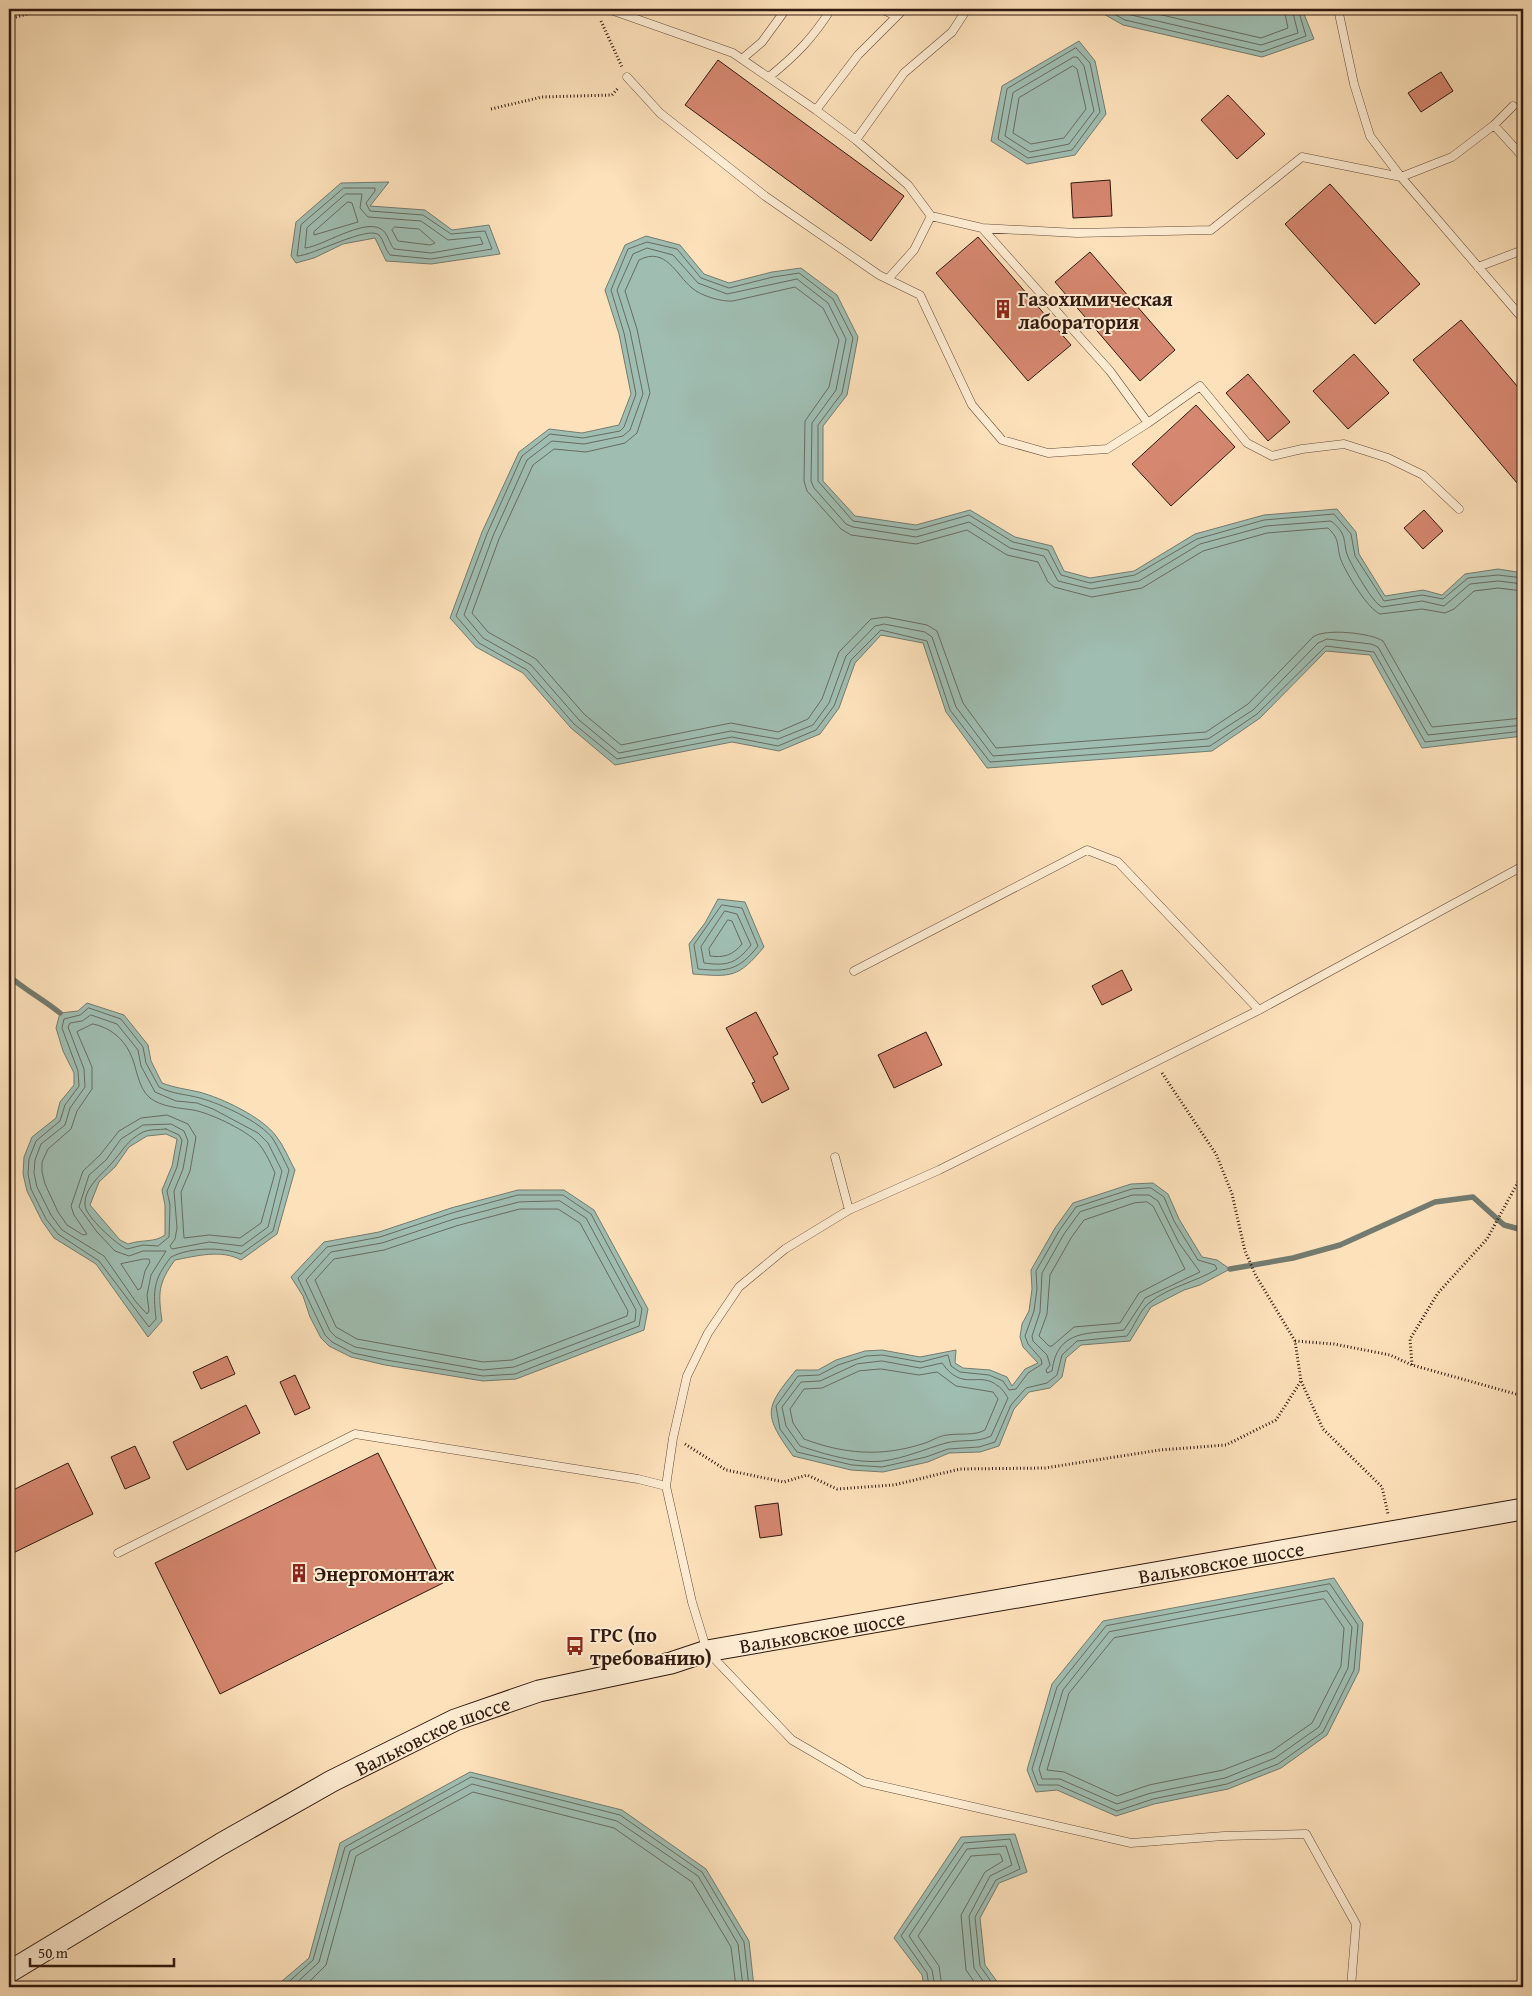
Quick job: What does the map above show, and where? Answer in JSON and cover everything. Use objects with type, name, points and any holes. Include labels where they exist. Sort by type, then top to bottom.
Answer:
[{"type":"main road","name":"Вальковское шоссе","points":[[9,1972],[221,1844],[332,1781],[455,1720],[539,1691],[670,1663],[707,1651],[1523,1509]]},
{"type":"lane","points":[[608,9],[637,21],[689,37],[742,59],[856,140],[908,185],[930,216],[982,228],[1076,233],[1211,230],[1302,157],[1401,176],[1452,157],[1494,125],[1513,106]]},
{"type":"lane","points":[[742,59],[762,42],[786,9]]},
{"type":"lane","points":[[769,77],[799,53],[814,36],[831,9]]},
{"type":"lane","points":[[881,9],[896,16]]},
{"type":"lane","points":[[816,110],[858,55],[904,9]]},
{"type":"lane","points":[[856,140],[904,73],[952,32],[967,9]]},
{"type":"lane","points":[[1338,9],[1354,84],[1370,136],[1401,176],[1523,320]]},
{"type":"lane","points":[[627,77],[660,113],[765,196],[888,279],[920,295],[972,405],[1002,440],[1048,453],[1107,450],[1200,386],[1247,443],[1272,456],[1302,449],[1344,444],[1388,458],[1423,475],[1459,509]]},
{"type":"lane","points":[[1494,125],[1523,157]]},
{"type":"lane","points":[[888,279],[914,250],[930,216]]},
{"type":"lane","points":[[982,228],[1110,371],[1148,423]]},
{"type":"lane","points":[[1478,267],[1523,250]]},
{"type":"lane","points":[[854,970],[1087,850],[1118,862],[1259,1010]]},
{"type":"lane","points":[[1352,1987],[1356,1924],[1306,1834],[1224,1836],[1131,1843],[864,1782],[792,1740],[707,1651],[692,1602],[666,1486],[673,1438],[687,1376],[708,1333],[739,1287],[785,1249],[849,1210],[939,1170],[1259,1010],[1523,866]]},
{"type":"lane","points":[[835,1157],[849,1210]]},
{"type":"lane","points":[[118,1553],[355,1434],[638,1479],[666,1486]]},
{"type":"path","points":[[9,19],[46,9]]},
{"type":"path","points":[[491,109],[542,97],[612,95],[627,77],[600,18]]},
{"type":"path","points":[[1154,1062],[1216,1154],[1232,1194],[1245,1251],[1256,1276],[1295,1341],[1301,1382],[1323,1430],[1382,1487],[1392,1532]]},
{"type":"path","points":[[1412,1365],[1410,1339],[1438,1293],[1487,1239],[1523,1173]]},
{"type":"path","points":[[1295,1341],[1334,1344],[1390,1356],[1412,1365],[1523,1396]]},
{"type":"path","points":[[673,1438],[726,1470],[784,1482],[807,1475],[837,1489],[894,1486],[960,1468],[1045,1468],[1160,1450],[1226,1445],[1276,1420],[1301,1382]]},
{"type":"water","points":[[1095,9],[1302,9],[1314,39],[1262,57],[1123,25]]},
{"type":"water","points":[[1079,41],[1095,61],[1106,114],[1075,155],[1027,164],[991,141],[1002,86]]},
{"type":"water","points":[[389,182],[370,206],[425,210],[452,230],[489,225],[500,254],[431,264],[386,261],[375,238],[343,244],[314,258],[296,263],[291,256],[296,222],[341,183]]},
{"type":"water","points":[[646,236],[680,245],[704,274],[729,283],[772,272],[801,268],[837,295],[858,337],[847,395],[823,426],[823,481],[855,516],[916,525],[970,510],[1015,537],[1052,546],[1064,571],[1090,578],[1134,571],[1195,534],[1264,515],[1337,509],[1356,532],[1359,554],[1385,596],[1423,590],[1442,595],[1465,574],[1498,569],[1523,573],[1523,736],[1422,748],[1370,655],[1326,651],[1260,718],[1212,751],[987,768],[946,712],[923,643],[881,635],[855,663],[839,708],[820,734],[779,751],[732,742],[615,765],[571,728],[523,673],[476,647],[450,618],[482,532],[519,452],[549,429],[582,433],[619,425],[631,394],[619,334],[605,290],[625,245]]},
{"type":"water","points":[[718,899],[745,902],[764,947],[747,965],[733,973],[726,975],[693,974],[689,944],[705,923]]},
{"type":"water","points":[[87,1003],[124,1015],[148,1045],[151,1061],[162,1083],[208,1095],[252,1115],[276,1136],[295,1170],[277,1234],[241,1260],[217,1254],[175,1260],[162,1282],[160,1303],[162,1321],[148,1337],[96,1264],[54,1238],[42,1221],[27,1191],[23,1174],[24,1157],[32,1137],[56,1118],[60,1102],[74,1085],[74,1073],[63,1051],[56,1028],[60,1013],[78,1011]],"holes":[[[166,1134],[177,1139],[172,1166],[162,1190],[165,1205],[165,1235],[157,1239],[128,1244],[120,1240],[90,1205],[99,1182],[115,1167],[129,1147],[147,1136]]]},
{"type":"water","points":[[1153,1183],[1168,1194],[1179,1219],[1202,1257],[1217,1260],[1230,1269],[1151,1307],[1130,1341],[1081,1345],[1066,1358],[1062,1377],[1050,1388],[1029,1392],[1014,1409],[999,1446],[980,1452],[949,1453],[928,1462],[883,1472],[851,1470],[793,1456],[776,1430],[771,1412],[778,1394],[796,1370],[818,1370],[836,1360],[865,1351],[882,1350],[920,1357],[956,1350],[955,1363],[963,1368],[990,1370],[1007,1377],[1012,1386],[1025,1369],[1038,1363],[1023,1347],[1020,1337],[1022,1324],[1029,1311],[1032,1289],[1031,1270],[1055,1228],[1073,1203],[1131,1184]]},
{"type":"water","points":[[518,1190],[564,1190],[594,1210],[648,1309],[644,1330],[516,1379],[483,1381],[385,1365],[351,1357],[329,1346],[321,1338],[310,1317],[303,1296],[291,1277],[324,1242],[379,1232],[451,1208]]},
{"type":"water","points":[[1334,1578],[1363,1623],[1359,1671],[1327,1735],[1281,1768],[1228,1789],[1154,1804],[1116,1816],[1057,1790],[1036,1792],[1027,1770],[1052,1684],[1103,1621]]},
{"type":"water","points":[[470,1772],[622,1810],[706,1869],[749,1941],[754,1987],[275,1987],[309,1958],[340,1843]]},
{"type":"water","points":[[1015,1834],[1027,1872],[999,1883],[980,1918],[985,1965],[1001,1987],[924,1987],[922,1975],[894,1938],[961,1837]]},
{"type":"building","points":[[718,60],[904,196],[871,241],[685,105]]},
{"type":"building","points":[[1441,72],[1453,91],[1421,112],[1408,93]]},
{"type":"building","points":[[1228,95],[1265,134],[1237,159],[1201,120]]},
{"type":"building","points":[[1110,180],[1112,216],[1073,218],[1071,183]]},
{"type":"building","points":[[1330,184],[1420,284],[1375,324],[1285,224]]},
{"type":"building","name":"Газохимическая лаборатория","points":[[978,237],[1071,345],[1028,381],[936,273]]},
{"type":"building","points":[[1090,252],[1175,350],[1140,381],[1055,282]]},
{"type":"building","points":[[1461,320],[1523,393],[1523,490],[1413,360]]},
{"type":"building","points":[[1354,354],[1389,393],[1348,429],[1313,391]]},
{"type":"building","points":[[1248,374],[1290,422],[1268,441],[1226,393]]},
{"type":"building","points":[[1196,405],[1235,447],[1171,506],[1132,464]]},
{"type":"building","points":[[1424,510],[1443,531],[1423,549],[1404,528]]},
{"type":"building","points":[[1122,970],[1132,990],[1102,1005],[1092,986]]},
{"type":"building","points":[[756,1012],[778,1054],[773,1057],[789,1089],[762,1103],[752,1083],[755,1082],[726,1028]]},
{"type":"building","points":[[926,1032],[942,1065],[894,1088],[878,1055]]},
{"type":"building","points":[[227,1356],[235,1374],[201,1389],[193,1372]]},
{"type":"building","points":[[295,1375],[310,1408],[295,1415],[280,1382]]},
{"type":"building","points":[[246,1405],[260,1433],[187,1470],[173,1442]]},
{"type":"building","points":[[135,1446],[150,1478],[125,1489],[111,1457]]},
{"type":"building","name":"Энергомонтаж","points":[[378,1453],[443,1583],[220,1694],[155,1563]]},
{"type":"building","points":[[68,1463],[93,1514],[9,1555],[9,1492]]},
{"type":"building","points":[[778,1503],[782,1535],[760,1538],[755,1506]]},
{"type":"waterway","points":[[9,976],[60,1013]]},
{"type":"waterway","points":[[1230,1269],[1293,1258],[1340,1245],[1435,1202],[1473,1197],[1504,1225],[1523,1230]]},
{"type":"place","name":"Газохимическая лаборатория","points":[[1003,309]]},
{"type":"place","name":"Энергомонтаж","points":[[299,1573]]},
{"type":"place","name":"ГРС (по требованию)","points":[[575,1646]]}]
